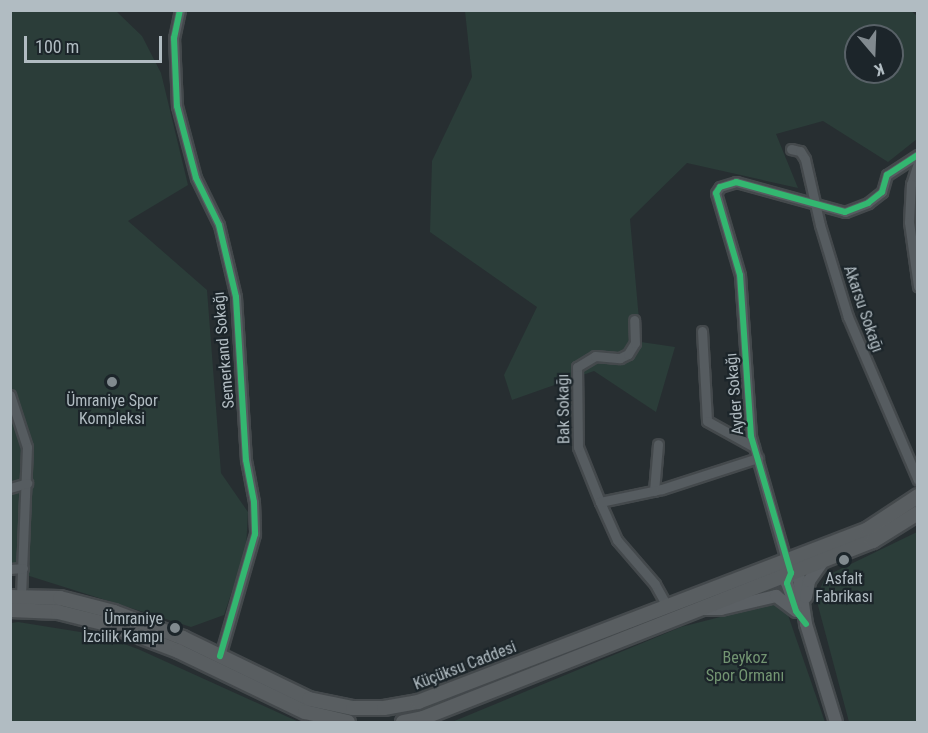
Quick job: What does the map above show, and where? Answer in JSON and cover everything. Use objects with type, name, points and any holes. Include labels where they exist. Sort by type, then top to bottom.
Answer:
[{"type":"main road","points":[[788,567],[846,545],[852,535],[892,515],[918,496]]},
{"type":"main road","name":"Küçüksu Caddesi","points":[[403,723],[617,633],[667,606],[788,567],[823,561],[873,541],[918,513]]},
{"type":"main road","name":"Küçüksu Caddesi","points":[[288,697],[353,708],[384,708],[418,702],[617,633],[699,609],[788,567]]},
{"type":"main road","name":"Küçüksu Caddesi","points":[[16,604],[110,625],[217,662],[288,697],[305,712],[348,723]]},
{"type":"street","name":"Semerkand Sokağı","points":[[180,10],[174,38],[177,106],[196,178],[219,225],[236,297],[247,470],[254,502],[255,534],[217,662]]},
{"type":"street","name":"Akarsu Sokağı","points":[[791,149],[800,151],[805,159],[848,317],[918,480]]},
{"type":"street","points":[[816,206],[845,212],[855,209],[882,192],[887,175],[895,168],[918,155]]},
{"type":"street","points":[[918,163],[911,184],[909,222],[918,286]]},
{"type":"street","name":"Ayder Sokağı","points":[[788,567],[754,447],[747,396],[740,274],[723,224],[716,193],[720,187],[736,182],[816,206]]},
{"type":"street","name":"Bak Sokağı","points":[[600,502],[578,447],[578,367],[595,356],[620,358],[628,354],[635,343],[634,320]]},
{"type":"street","points":[[702,331],[707,421],[754,447]]},
{"type":"street","points":[[11,396],[27,447],[22,568],[16,604]]},
{"type":"street","points":[[654,491],[658,444]]},
{"type":"street","points":[[667,606],[654,584],[617,540],[600,502],[654,491],[758,458]]},
{"type":"street","points":[[10,488],[27,483]]},
{"type":"street","points":[[801,609],[806,588],[823,561]]},
{"type":"street","points":[[788,567],[799,578],[801,609],[836,723]]},
{"type":"street","points":[[10,569],[22,568]]},
{"type":"street","points":[[699,609],[721,609],[776,596],[801,609]]},
{"type":"green space","points":[[910,10],[917,16],[917,139],[888,162],[823,121],[776,134],[798,188],[687,163],[630,219],[641,342],[675,347],[656,412],[594,371],[512,400],[504,375],[537,307],[430,232],[432,161],[472,77],[465,11]]},
{"type":"green space","name":"Ümraniye Spor Kompleksi","points":[[11,11],[116,11],[142,36],[161,73],[188,185],[128,221],[207,290],[221,473],[248,512],[246,549],[224,615],[191,627],[23,574],[11,575]]},
{"type":"green space","points":[[917,532],[917,722],[849,722],[816,598],[826,576]]},
{"type":"green space","name":"Beykoz Spor Ormanı","points":[[775,603],[783,606],[788,615],[825,722],[452,722],[681,627]]},
{"type":"green space","points":[[18,622],[99,635],[138,649],[299,722],[11,722],[11,623]]},
{"type":"cycle path","points":[[180,10],[174,38],[177,106],[196,178],[219,225],[236,297],[246,460],[254,502],[255,534],[220,656]]},
{"type":"cycle path","points":[[806,624],[796,611],[787,583],[791,573],[751,436],[740,275],[716,193],[720,187],[736,182],[845,212],[868,203],[882,192],[887,175],[918,155]]},
{"type":"place","name":"Ümraniye Spor Kompleksi","points":[[112,382]]},
{"type":"place","name":"Asfalt Fabrikası","points":[[844,560]]},
{"type":"place","name":"Ümraniye İzcilik Kampı","points":[[175,628]]}]
